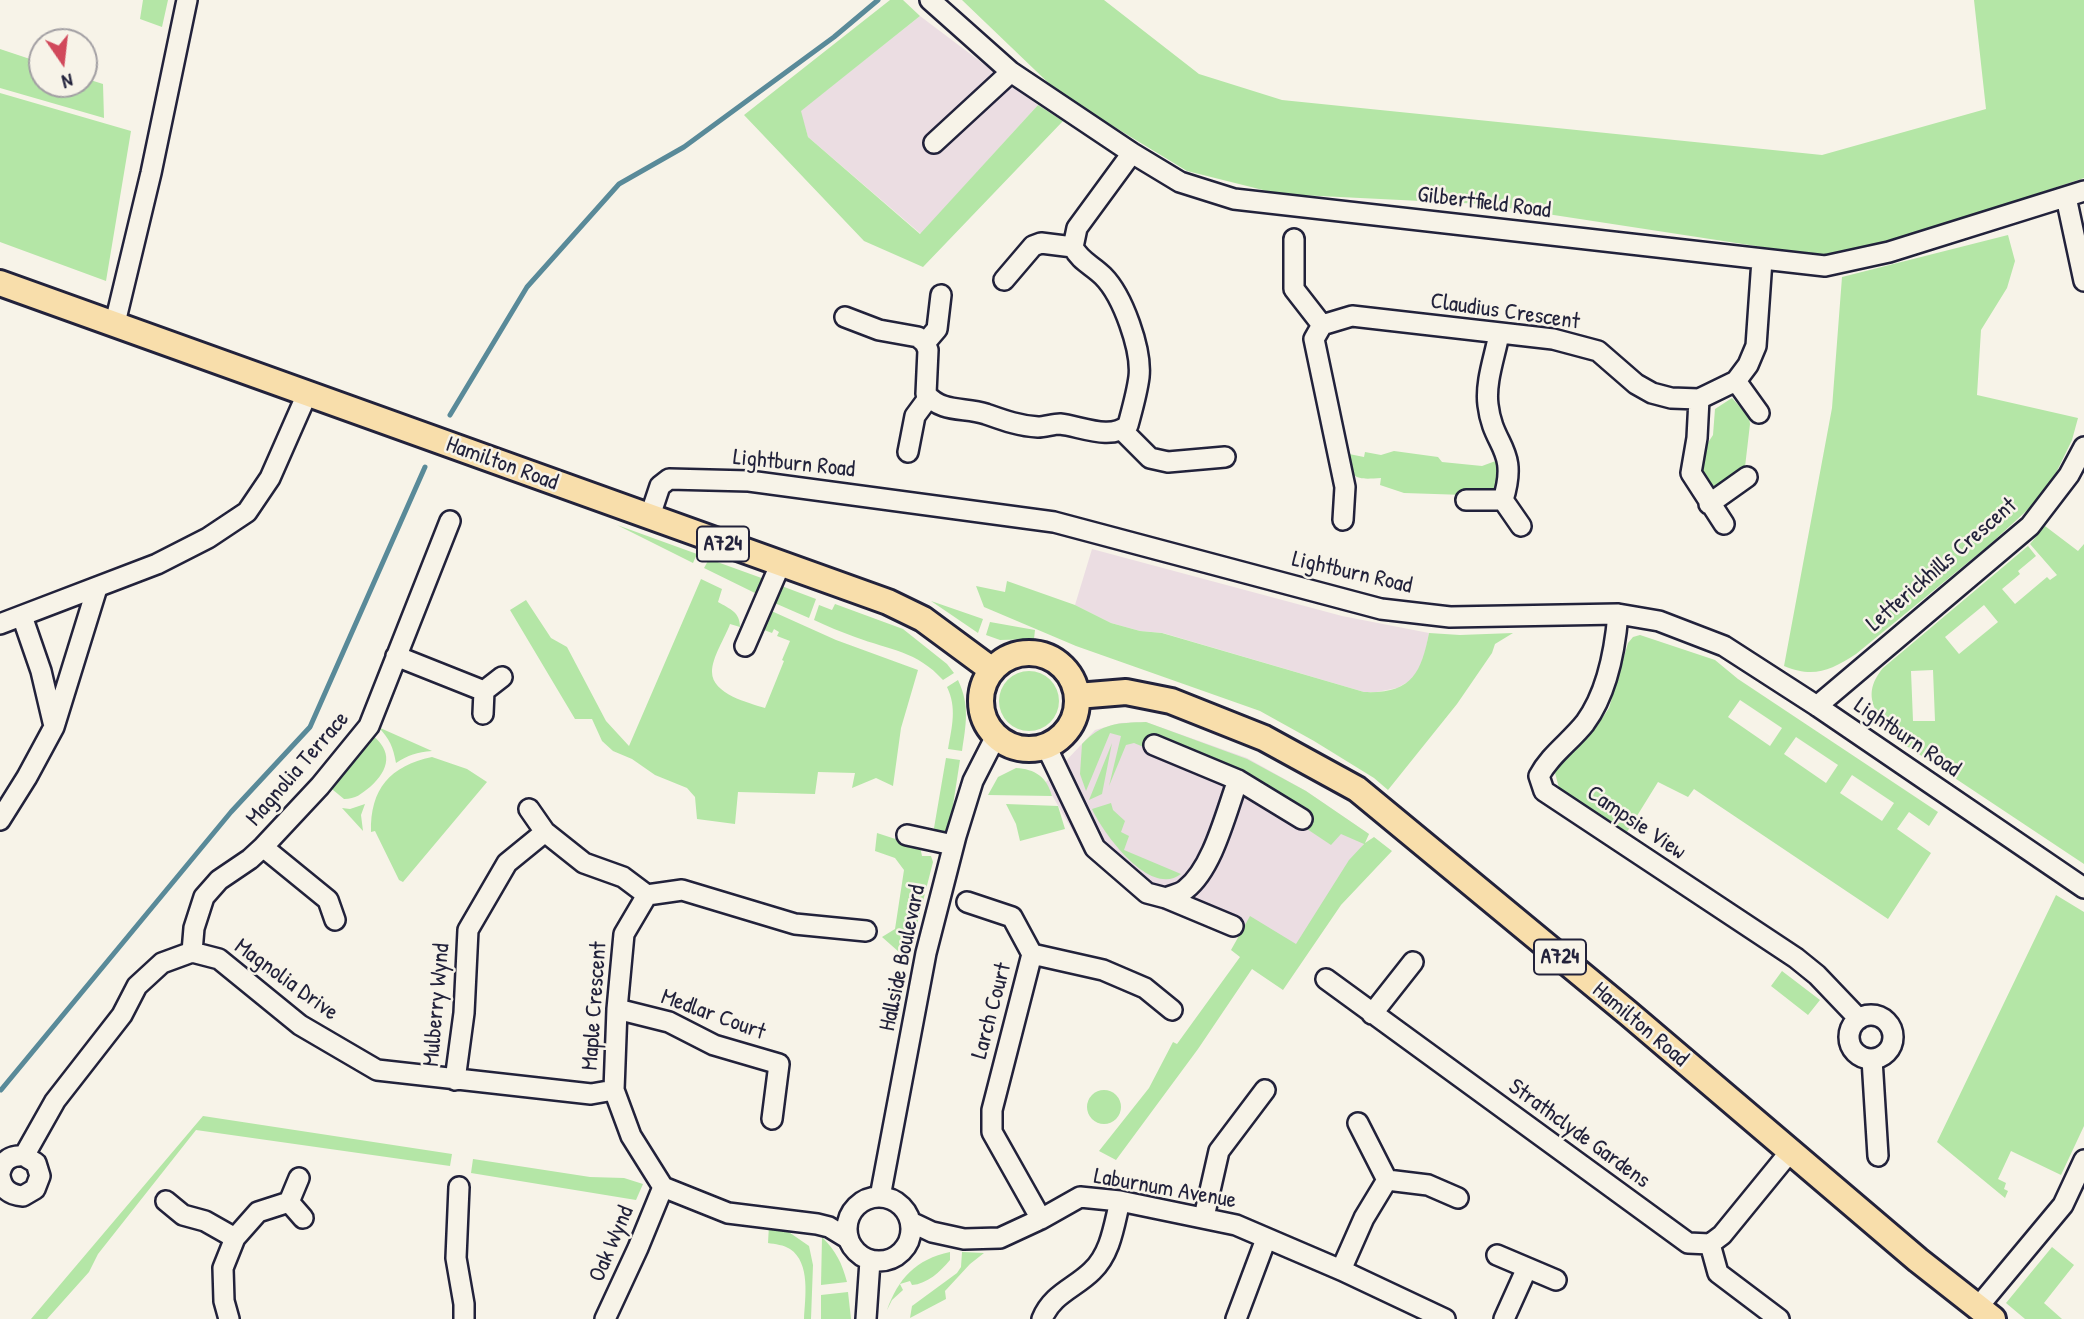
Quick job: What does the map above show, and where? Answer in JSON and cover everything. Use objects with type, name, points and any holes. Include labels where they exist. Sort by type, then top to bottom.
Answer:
[{"type":"main road","name":"Hamilton Road","points":[[0,283],[907,610],[938,628],[992,670]]},
{"type":"main road","points":[[1025,652],[1045,654],[1061,666],[1073,680],[1077,712],[1060,738],[1046,746],[1032,749],[1015,747],[996,736],[983,716],[980,698],[982,685],[992,670],[1008,658],[1025,652]]},
{"type":"main road","name":"Hamilton Road","points":[[1077,696],[1126,692],[1171,701],[1264,738],[1357,789],[1628,1013],[1789,1153],[1989,1316]]},
{"type":"street","points":[[115,323],[154,160],[187,0]]},
{"type":"street","name":"Gilbertfield Road","points":[[930,0],[1011,72],[1132,153],[1180,182],[1234,199],[1825,266],[1889,252],[2075,194]]},
{"type":"street","points":[[934,143],[1011,72]]},
{"type":"street","points":[[845,317],[879,330],[918,337],[925,343],[929,350],[926,394],[932,402],[945,408],[984,413],[1001,421],[1040,427],[1057,424],[1109,432],[1122,430],[1128,425],[1139,374],[1134,337],[1121,300],[1104,277],[1078,257],[1073,247],[1077,228],[1132,153]]},
{"type":"street","points":[[2075,194],[2084,281]]},
{"type":"street","points":[[1294,239],[1294,289],[1322,325],[1314,339],[1345,487],[1343,520]]},
{"type":"street","points":[[1004,280],[1033,246],[1041,243],[1073,247]]},
{"type":"street","points":[[1724,524],[1690,473],[1697,438],[1699,399],[1736,381],[1748,365],[1756,346],[1762,260]]},
{"type":"street","points":[[925,343],[937,329],[941,295]]},
{"type":"street","name":"Claudius Crescent","points":[[1322,325],[1352,316],[1553,340],[1598,351],[1636,384],[1652,393],[1671,398],[1699,399]]},
{"type":"street","points":[[1499,334],[1488,404],[1494,427],[1508,454],[1508,483],[1503,500]]},
{"type":"street","points":[[1736,381],[1759,413]]},
{"type":"street","points":[[0,625],[177,554],[208,538],[247,512],[270,478],[307,394]]},
{"type":"street","points":[[908,452],[915,416],[929,397]]},
{"type":"street","points":[[1122,430],[1150,458],[1168,463],[1225,457]]},
{"type":"street","name":"Letterickhills Crescent","points":[[1816,706],[2030,526],[2069,475],[2084,447]]},
{"type":"street","points":[[1709,504],[1747,477]]},
{"type":"street","name":"Lightburn Road","points":[[650,516],[660,486],[668,479],[749,481],[1054,522],[1381,609],[1450,617],[1618,614],[1659,621],[1724,646],[2084,888]]},
{"type":"street","points":[[1466,500],[1503,500]]},
{"type":"street","points":[[1503,500],[1521,526]]},
{"type":"street","name":"Magnolia Terrace","points":[[192,952],[194,928],[204,897],[219,880],[263,847],[320,786],[369,726],[450,521]]},
{"type":"street","points":[[745,646],[780,565]]},
{"type":"street","points":[[0,820],[54,727],[97,588]]},
{"type":"street","name":"Campsie View","points":[[1618,614],[1615,642],[1602,690],[1585,723],[1545,763],[1539,776],[1544,791],[1796,958],[1817,975],[1859,1019]]},
{"type":"street","points":[[22,616],[41,671],[54,727]]},
{"type":"street","points":[[397,656],[484,691]]},
{"type":"street","points":[[483,714],[484,691],[502,677]]},
{"type":"street","name":"Hallside Boulevard","points":[[880,1197],[926,953],[953,845],[973,781],[996,736]]},
{"type":"street","points":[[1154,745],[1238,780],[1302,820]]},
{"type":"street","points":[[1046,746],[1095,848],[1147,893],[1166,898],[1233,926]]},
{"type":"street","points":[[1166,898],[1184,891],[1207,862],[1238,780]]},
{"type":"street","points":[[529,809],[545,832],[584,863],[623,877],[647,895],[682,890],[795,923],[866,930]]},
{"type":"street","name":"Mulberry Wynd","points":[[455,1080],[464,1013],[468,930],[507,863],[545,832]]},
{"type":"street","points":[[907,835],[953,845]]},
{"type":"street","points":[[263,847],[328,900],[335,920]]},
{"type":"street","name":"Maple Crescent","points":[[647,895],[624,934],[617,1009],[614,1090],[631,1136],[663,1187]]},
{"type":"street","points":[[967,902],[1013,917],[1032,954]]},
{"type":"street","points":[[24,1156],[55,1101],[122,1015],[137,986],[162,963],[192,952]]},
{"type":"street","name":"Magnolia Drive","points":[[192,952],[219,959],[300,1025],[377,1070],[591,1094],[614,1090]]},
{"type":"street","name":"Larch Court","points":[[1041,1219],[992,1132],[992,1111],[1032,954],[1103,970],[1144,988],[1172,1010]]},
{"type":"street","points":[[1372,1014],[1413,962]]},
{"type":"street","name":"Strathclyde Gardens","points":[[1326,979],[1688,1244],[1710,1244]]},
{"type":"street","name":"Medlar Court","points":[[617,1009],[669,1021],[714,1045],[779,1064],[772,1119]]},
{"type":"street","points":[[1865,1016],[1880,1016],[1894,1033],[1891,1048],[1886,1054],[1872,1059],[1858,1055],[1850,1044],[1850,1030],[1865,1016]]},
{"type":"street","points":[[1872,1059],[1878,1156]]},
{"type":"street","points":[[1204,1217],[1219,1151],[1265,1090]]},
{"type":"street","points":[[1358,1123],[1387,1180]]},
{"type":"street","points":[[1779,1319],[1718,1273],[1710,1244],[1722,1235],[1789,1153]]},
{"type":"street","points":[[24,1156],[31,1158],[39,1169],[40,1176],[35,1189],[23,1196],[15,1195],[4,1188],[0,1175],[5,1162],[10,1158],[24,1156]]},
{"type":"street","points":[[1989,1316],[2063,1205],[2084,1160]]},
{"type":"street","points":[[229,1319],[224,1301],[223,1268],[235,1238],[258,1212],[289,1202],[299,1178]]},
{"type":"street","points":[[1387,1180],[1428,1185],[1458,1198]]},
{"type":"street","points":[[1341,1270],[1364,1218],[1387,1180]]},
{"type":"street","points":[[459,1187],[456,1258],[464,1319]]},
{"type":"street","points":[[663,1187],[728,1213],[829,1227],[847,1238],[860,1256],[870,1261],[889,1260],[901,1253],[909,1241],[911,1222],[898,1203],[880,1197],[869,1198],[857,1205],[847,1221],[847,1238]]},
{"type":"street","name":"Oak Wynd","points":[[607,1318],[663,1187]]},
{"type":"street","name":"Laburnum Avenue","points":[[911,1222],[932,1232],[964,1239],[1000,1238],[1080,1197],[1120,1201],[1236,1225],[1341,1270],[1412,1312],[1445,1319]]},
{"type":"street","points":[[166,1201],[183,1215],[205,1221],[235,1238]]},
{"type":"street","points":[[1042,1319],[1060,1293],[1093,1270],[1104,1254],[1109,1246],[1120,1201]]},
{"type":"street","points":[[289,1202],[303,1218]]},
{"type":"street","points":[[1236,1319],[1266,1239]]},
{"type":"street","points":[[1497,1255],[1556,1280]]},
{"type":"street","points":[[866,1319],[870,1261]]},
{"type":"street","points":[[1504,1319],[1527,1268]]},
{"type":"shaded area","points":[[920,16],[1038,105],[921,234],[808,137],[800,111]]},
{"type":"shaded area","points":[[1092,549],[1342,616],[1429,633],[1423,663],[1413,679],[1397,688],[1364,692],[1163,633],[1140,631],[1111,623],[1075,605]]},
{"type":"shaded area","points":[[1146,722],[1247,758],[1306,791],[1369,834],[1306,951],[1252,943],[1143,903],[1083,849],[1045,783],[1095,730],[1120,723]]},
{"type":"green space","points":[[143,0],[168,0],[162,27],[140,19]]},
{"type":"green space","points":[[890,0],[903,0],[920,16],[801,111],[808,137],[920,234],[1038,105],[1063,121],[923,267],[864,241],[744,115]]},
{"type":"green space","points":[[962,0],[1104,0],[1199,74],[1282,100],[1822,155],[1986,109],[1974,0],[2084,0],[2084,178],[1892,242],[1821,256],[1482,204],[1279,194],[1187,171],[1060,94]]},
{"type":"green space","points":[[0,49],[28,58],[28,96],[0,88]]},
{"type":"green space","points":[[98,82],[103,84],[104,118],[35,98],[98,98]]},
{"type":"green space","points":[[0,93],[131,131],[106,281],[0,242]]},
{"type":"green space","points":[[2008,235],[2015,261],[2007,288],[1981,330],[1977,395],[2078,418],[2072,440],[2055,475],[2034,504],[1988,546],[1856,654],[1821,671],[1804,672],[1784,666],[1832,408],[1842,277]]},
{"type":"green space","points":[[1732,398],[1749,417],[1745,467],[1742,473],[1712,494],[1701,475],[1700,455],[1713,435],[1715,409]]},
{"type":"green space","points":[[1394,451],[1438,457],[1442,462],[1482,466],[1501,459],[1498,485],[1489,492],[1467,490],[1465,495],[1404,493],[1380,485],[1381,478],[1365,479],[1355,476],[1344,453],[1364,457],[1365,452],[1381,455]]},
{"type":"green space","points":[[617,525],[697,554],[693,563]]},
{"type":"green space","points":[[2045,526],[2078,551],[2084,544],[2084,864],[1902,743],[1880,717],[1872,699],[1875,679],[1883,668],[2028,546],[2036,556],[2002,589],[2015,604],[2047,577],[2050,580],[2057,575],[2030,544]],"holes":[[[1984,605],[1998,622],[1959,654],[1945,637]],[[1933,670],[1935,721],[1913,721],[1911,671]]]},
{"type":"green space","points":[[709,559],[767,580],[759,595],[704,568]]},
{"type":"green space","points":[[701,579],[722,589],[718,602],[734,611],[738,618],[740,627],[730,624],[716,654],[712,672],[718,686],[741,700],[765,708],[790,641],[777,636],[779,632],[774,629],[772,633],[759,628],[767,609],[836,640],[918,670],[901,728],[893,786],[876,778],[852,788],[855,773],[818,772],[815,794],[738,792],[735,824],[697,819],[695,797],[687,788],[655,775],[632,759],[613,751],[602,741],[592,719],[575,719],[510,610],[526,600],[551,638],[567,647],[606,721],[629,746]]},
{"type":"green space","points":[[1007,581],[1075,605],[1111,623],[1140,631],[1162,633],[1364,692],[1393,689],[1411,679],[1422,660],[1429,633],[1513,633],[1495,644],[1492,653],[1457,704],[1388,790],[1374,778],[1260,711],[1076,646],[984,607],[976,586],[1005,592]]},
{"type":"green space","points":[[779,585],[816,599],[809,618],[770,601]]},
{"type":"green space","points":[[931,601],[983,619],[978,633]]},
{"type":"green space","points":[[835,604],[903,629],[947,664],[954,673],[943,680],[913,657],[814,620],[819,605],[832,610]]},
{"type":"green space","points":[[990,622],[1035,630],[1034,639],[1000,640],[986,635]]},
{"type":"green space","points":[[1640,635],[1715,660],[1738,679],[1938,812],[1929,826],[1909,812],[1897,829],[1931,853],[1888,919],[1694,789],[1688,797],[1658,782],[1627,832],[1559,788],[1555,773],[1595,729],[1609,708],[1628,643],[1633,637]],"holes":[[[1740,700],[1782,728],[1770,746],[1728,717]],[[1796,737],[1838,765],[1826,783],[1784,754]],[[1852,775],[1894,803],[1882,821],[1840,793]]]},
{"type":"green space","points":[[1029,671],[1046,676],[1054,684],[1059,701],[1054,718],[1046,726],[1029,731],[1012,726],[1004,718],[999,701],[1004,684],[1012,676]]},
{"type":"green space","points":[[958,680],[966,707],[962,751],[948,749],[953,710],[947,687]]},
{"type":"green space","points":[[1146,722],[1247,759],[1306,791],[1369,834],[1365,843],[1374,837],[1392,851],[1341,905],[1283,990],[1252,969],[1198,1049],[1116,1160],[1099,1151],[1149,1088],[1173,1042],[1177,1044],[1240,957],[1231,950],[1250,916],[1296,944],[1349,860],[1364,844],[1341,834],[1331,845],[1307,829],[1314,817],[1246,772],[1217,761],[1146,748],[1134,743],[1126,745],[1109,786],[1121,736],[1110,733],[1086,791],[1080,774],[1082,744],[1103,728]]},
{"type":"green space","points":[[378,727],[432,751],[413,754],[396,763],[390,744]]},
{"type":"green space","points":[[371,734],[386,753],[385,767],[370,787],[355,797],[344,799],[327,785]]},
{"type":"green space","points":[[1112,743],[1102,794],[1089,800]]},
{"type":"green space","points":[[432,757],[467,769],[487,782],[403,882],[399,880],[375,831],[371,832],[374,803],[385,782],[394,773],[405,766]]},
{"type":"green space","points":[[946,758],[960,760],[949,831],[945,834],[936,833],[934,828]]},
{"type":"green space","points":[[1016,768],[1039,775],[1052,796],[988,795],[998,777]]},
{"type":"green space","points":[[1111,803],[1113,810],[1125,821],[1121,832],[1129,836],[1124,850],[1181,874],[1169,879],[1156,877],[1129,860],[1106,833],[1092,809]]},
{"type":"green space","points":[[365,804],[361,815],[363,831],[342,808],[350,809]]},
{"type":"green space","points":[[1006,804],[1058,806],[1065,829],[1020,841],[1016,824]]},
{"type":"green space","points":[[877,833],[920,847],[922,856],[931,856],[933,862],[908,960],[882,937],[895,929],[904,870],[895,858],[875,851]]},
{"type":"green space","points":[[2056,895],[2084,912],[2084,1126],[2061,1175],[2011,1151],[1998,1179],[2006,1183],[2004,1189],[2008,1191],[2005,1198],[1937,1142]]},
{"type":"green space","points":[[1782,971],[1820,1000],[1808,1015],[1771,986]]},
{"type":"green space","points":[[1104,1090],[1116,1095],[1121,1107],[1116,1119],[1104,1124],[1092,1119],[1087,1107],[1092,1095]]},
{"type":"green space","points":[[203,1116],[452,1154],[450,1166],[196,1130],[98,1254],[89,1272],[47,1319],[31,1319]]},
{"type":"green space","points":[[473,1159],[590,1177],[624,1178],[643,1184],[636,1200],[471,1173]]},
{"type":"green space","points":[[769,1225],[783,1228],[809,1246],[813,1265],[811,1319],[804,1319],[806,1291],[801,1263],[790,1249],[768,1243]]},
{"type":"green space","points":[[822,1237],[838,1258],[847,1282],[821,1285]]},
{"type":"green space","points":[[2052,1247],[2074,1265],[2044,1303],[2062,1319],[2025,1319],[2006,1303]]},
{"type":"green space","points":[[950,1252],[950,1260],[928,1280],[912,1285],[910,1281],[900,1284],[910,1272],[927,1260]]},
{"type":"green space","points":[[962,1252],[984,1253],[945,1291],[946,1299],[910,1318],[912,1306],[957,1273],[961,1267]]},
{"type":"green space","points":[[900,1284],[903,1290],[892,1300],[887,1310],[891,1299]]},
{"type":"green space","points":[[848,1292],[851,1319],[821,1319],[821,1295]]},
{"type":"waterway","points":[[450,415],[527,287],[619,184],[684,147],[834,37],[878,0]]},
{"type":"waterway","points":[[1,1090],[231,812],[310,727],[425,467]]}]
